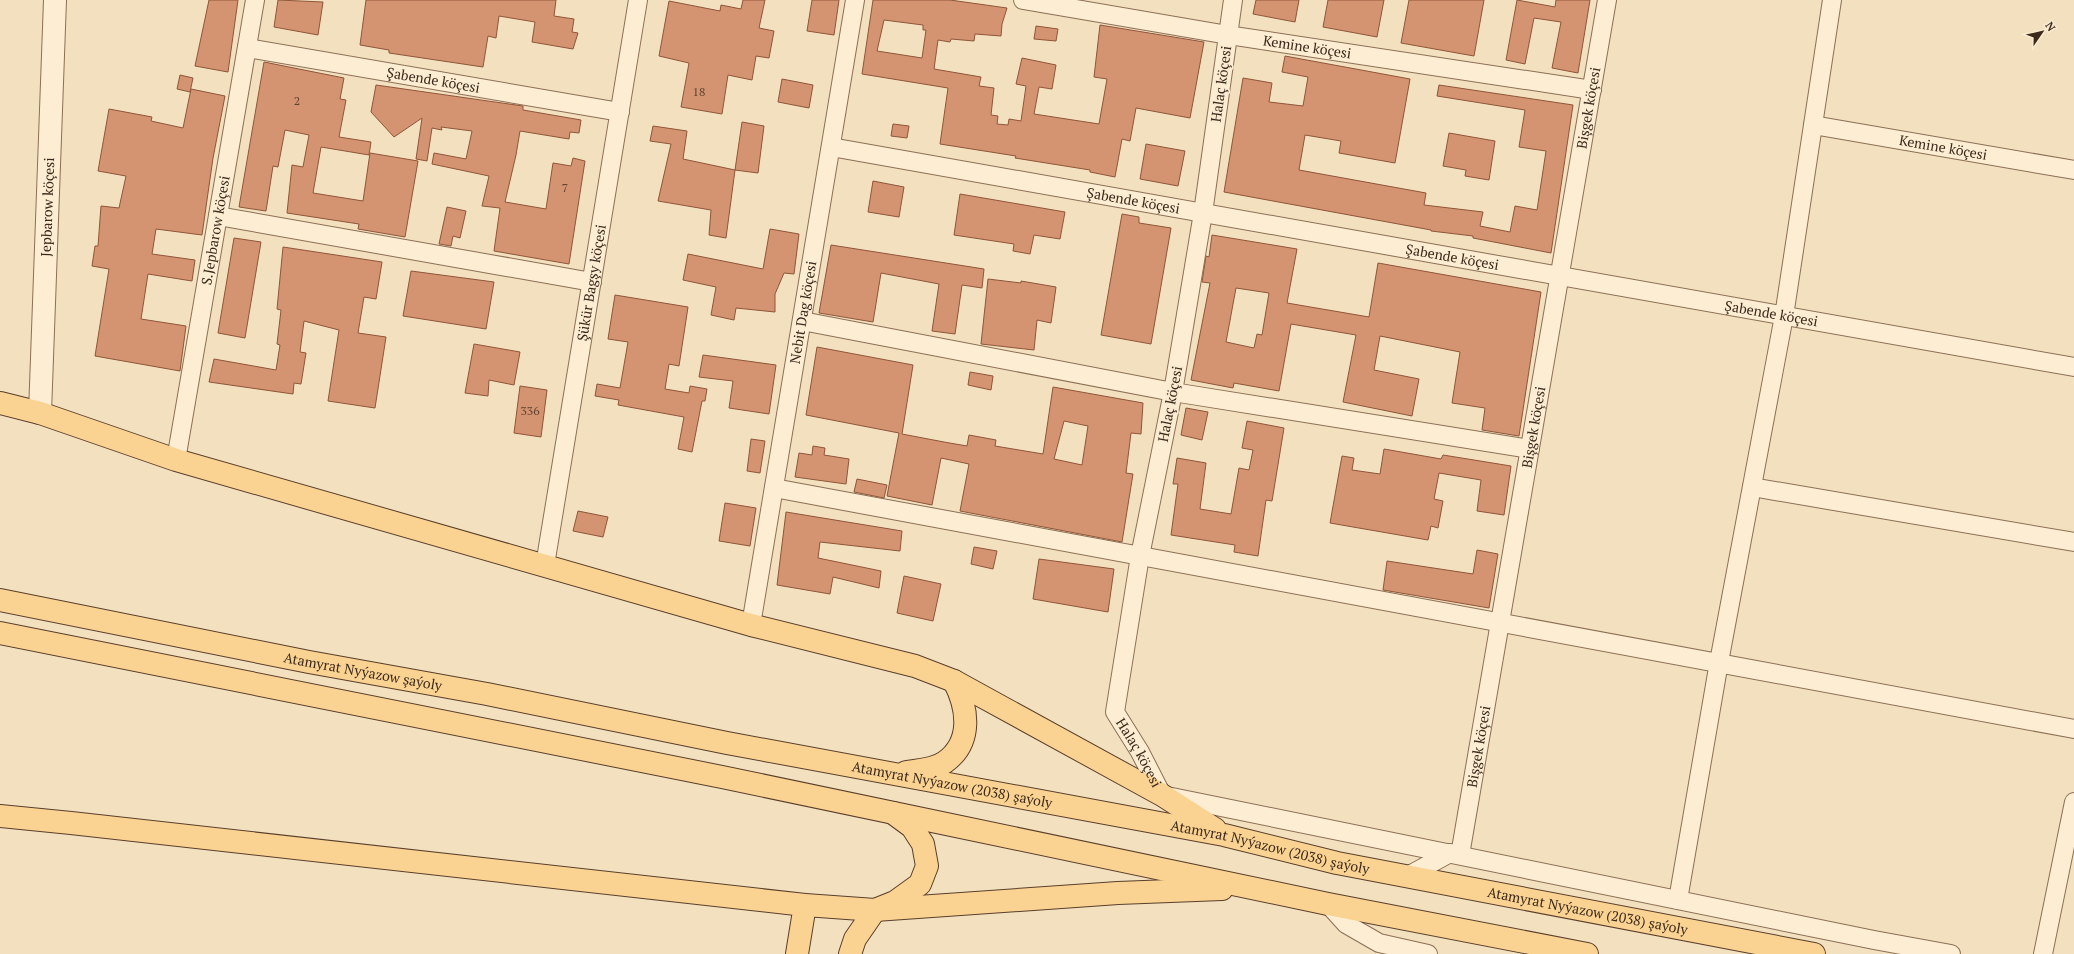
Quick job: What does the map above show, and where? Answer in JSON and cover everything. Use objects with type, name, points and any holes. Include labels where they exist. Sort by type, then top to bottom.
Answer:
[{"type":"main road","points":[[0,403],[40,413],[176,460],[751,625],[914,666],[954,681],[1162,795],[1224,835]]},
{"type":"main road","name":"Atamyrat Nyýazow şaýoly","points":[[0,600],[309,662],[486,694],[727,743]]},
{"type":"main road","points":[[0,633],[889,811],[1328,904],[1587,954]]},
{"type":"main road","points":[[892,774],[933,768],[944,762],[955,753],[963,739],[967,719],[962,697],[954,681]]},
{"type":"main road","name":"Atamyrat Nyýazow (2038) şaýoly","points":[[727,743],[1224,835],[1337,863],[1814,954]]},
{"type":"main road","points":[[850,954],[855,939],[875,910],[895,902],[920,884],[927,866],[923,844],[912,827],[889,811]]},
{"type":"main road","points":[[0,816],[70,822],[805,905],[875,910],[1118,894],[1255,888]]},
{"type":"main road","points":[[797,954],[805,905]]},
{"type":"street","name":"Jepbarow köçesi","points":[[40,413],[55,0]]},
{"type":"street","name":"S.Jepbarow köçesi","points":[[176,460],[255,0]]},
{"type":"street","name":"Şükür Bagşy köçesi","points":[[545,565],[638,0]]},
{"type":"street","name":"Nebit Dag köçesi","points":[[751,625],[855,0]]},
{"type":"street","name":"Kemine köçesi","points":[[1022,0],[1228,35],[1592,90]]},
{"type":"street","name":"Halaç köçesi","points":[[1162,795],[1140,752],[1115,712],[1140,556],[1173,392],[1203,213],[1233,0]]},
{"type":"street","name":"Bişgek köçesi","points":[[1455,854],[1500,623],[1607,0]]},
{"type":"street","points":[[1678,900],[1784,316],[1832,0]]},
{"type":"street","name":"Şabende köçesi","points":[[247,48],[620,112]]},
{"type":"street","name":"Kemine köçesi","points":[[1813,125],[2074,170]]},
{"type":"street","name":"Şabende köçesi","points":[[830,147],[2074,367]]},
{"type":"street","points":[[218,216],[592,282]]},
{"type":"street","points":[[802,321],[1173,392],[1530,448]]},
{"type":"street","points":[[1752,487],[2074,542]]},
{"type":"street","points":[[774,488],[1500,623],[1720,662],[2074,729]]},
{"type":"street","points":[[1162,795],[1874,940],[1951,954]]},
{"type":"street","points":[[2042,954],[2074,802]]},
{"type":"street","points":[[1406,876],[1455,854]]},
{"type":"street","points":[[1328,904],[1346,924],[1379,944],[1428,954]]},
{"type":"building","points":[[209,0],[238,0],[228,72],[195,66]]},
{"type":"building","points":[[278,0],[323,2],[318,35],[274,27]]},
{"type":"building","points":[[366,0],[556,0],[554,16],[574,19],[572,32],[578,33],[573,49],[532,42],[535,22],[499,16],[496,38],[488,36],[483,67],[389,53],[389,50],[360,45]]},
{"type":"building","points":[[743,0],[765,0],[759,28],[774,31],[769,58],[756,56],[752,80],[728,75],[722,114],[681,107],[689,63],[659,56],[669,1],[720,11],[721,5],[741,9]]},
{"type":"building","points":[[812,0],[839,0],[834,35],[807,31]]},
{"type":"building","points":[[873,0],[950,0],[1007,8],[1002,24],[1001,36],[975,34],[974,41],[951,39],[950,42],[938,40],[934,69],[981,77],[979,86],[994,88],[991,115],[998,116],[997,124],[1008,125],[1009,119],[1021,121],[1026,86],[1016,84],[1022,58],[1056,65],[1052,89],[1039,87],[1034,114],[1099,124],[1107,79],[1094,77],[1100,25],[1204,42],[1190,118],[1136,108],[1130,141],[1122,139],[1115,177],[1090,172],[1090,170],[1015,158],[1016,156],[940,144],[948,88],[862,74]],"holes":[[[884,20],[923,25],[923,30],[926,30],[922,58],[877,51]]]},
{"type":"building","points":[[1256,0],[1299,0],[1295,22],[1253,14]]},
{"type":"building","points":[[1328,0],[1384,0],[1377,37],[1323,27]]},
{"type":"building","points":[[1409,0],[1484,0],[1474,56],[1401,43]]},
{"type":"building","points":[[1517,0],[1555,7],[1556,0],[1590,0],[1578,73],[1552,68],[1561,22],[1534,18],[1525,64],[1506,60]]},
{"type":"building","points":[[1036,26],[1058,29],[1056,41],[1034,39]]},
{"type":"building","points":[[1285,56],[1410,79],[1395,163],[1339,153],[1341,141],[1305,135],[1299,170],[1426,193],[1424,205],[1483,212],[1480,226],[1510,232],[1515,206],[1537,210],[1546,151],[1519,147],[1525,110],[1437,96],[1439,85],[1573,105],[1551,253],[1473,238],[1473,236],[1431,231],[1224,192],[1243,78],[1272,83],[1269,102],[1303,106],[1308,77],[1282,72]]},
{"type":"building","points":[[264,62],[344,78],[340,99],[346,100],[339,137],[371,142],[369,155],[321,147],[313,193],[363,201],[370,153],[418,161],[405,237],[358,229],[359,224],[287,213],[292,165],[303,167],[309,135],[285,130],[278,167],[273,166],[266,211],[239,207]]},
{"type":"building","points":[[180,75],[193,78],[190,92],[177,89]]},
{"type":"building","points":[[782,79],[813,85],[809,108],[778,102]]},
{"type":"building","points":[[376,85],[523,106],[523,110],[581,120],[579,133],[570,132],[569,139],[520,131],[505,202],[546,209],[553,163],[571,166],[573,158],[585,161],[569,264],[494,251],[500,208],[482,206],[489,176],[432,164],[434,153],[466,159],[472,131],[441,127],[442,130],[432,128],[427,161],[416,159],[422,118],[394,137],[371,112]]},
{"type":"building","points":[[191,89],[225,96],[213,158],[202,235],[156,229],[152,254],[195,260],[192,281],[148,274],[141,319],[186,326],[180,371],[95,356],[109,269],[92,266],[95,246],[98,246],[101,206],[119,208],[126,176],[98,171],[109,109],[152,117],[151,121],[183,128]]},
{"type":"building","points":[[742,122],[764,126],[758,173],[735,170]]},
{"type":"building","points":[[893,124],[909,126],[907,138],[891,136]]},
{"type":"building","points":[[653,126],[687,131],[683,159],[735,170],[726,238],[709,235],[711,210],[658,201],[671,144],[650,141]]},
{"type":"building","points":[[1449,133],[1495,141],[1489,180],[1465,176],[1466,170],[1443,166]]},
{"type":"building","points":[[1146,144],[1185,151],[1178,186],[1140,179]]},
{"type":"building","points":[[873,181],[904,187],[899,217],[868,212]]},
{"type":"building","points":[[960,194],[1065,212],[1060,239],[1034,235],[1030,254],[1013,251],[1014,244],[954,235]]},
{"type":"building","points":[[447,207],[466,211],[460,238],[453,236],[451,246],[439,244]]},
{"type":"building","points":[[1122,214],[1139,217],[1139,223],[1171,228],[1151,344],[1101,335]]},
{"type":"building","points":[[770,229],[799,234],[794,274],[784,273],[775,294],[775,312],[736,308],[734,320],[711,315],[716,287],[683,280],[688,254],[763,269]]},
{"type":"building","points":[[1212,235],[1297,249],[1287,303],[1369,317],[1378,263],[1541,292],[1519,436],[1482,430],[1485,408],[1452,403],[1460,352],[1380,336],[1374,370],[1419,379],[1412,416],[1343,402],[1356,335],[1291,324],[1279,391],[1234,383],[1233,388],[1191,380],[1210,283],[1202,282],[1206,256],[1209,257]],"holes":[[[1236,288],[1269,293],[1262,335],[1257,334],[1254,348],[1226,342]]]},
{"type":"building","points":[[234,238],[261,242],[245,338],[218,333]]},
{"type":"building","points":[[831,245],[984,269],[982,288],[962,285],[955,334],[932,331],[939,284],[881,273],[873,322],[819,313]]},
{"type":"building","points":[[283,247],[382,262],[376,299],[364,297],[358,333],[386,337],[375,408],[328,401],[339,330],[304,321],[300,352],[306,353],[301,384],[294,383],[293,394],[209,382],[214,359],[276,370],[280,345],[277,344],[281,310],[277,309]]},
{"type":"building","points":[[411,271],[494,282],[486,329],[403,316]]},
{"type":"building","points":[[988,279],[1021,283],[1021,281],[1056,287],[1051,323],[1037,320],[1034,350],[981,344]]},
{"type":"building","points":[[615,295],[688,307],[679,366],[669,364],[665,389],[689,393],[690,386],[707,389],[705,401],[702,401],[692,452],[678,449],[684,417],[618,405],[619,400],[595,396],[597,384],[620,388],[628,342],[608,339]]},
{"type":"building","points":[[474,344],[520,352],[514,385],[489,380],[488,396],[465,393]]},
{"type":"building","points":[[817,347],[913,365],[902,434],[967,446],[969,435],[996,440],[995,446],[1043,454],[1053,387],[1143,403],[1141,434],[1131,433],[1126,473],[1133,474],[1122,542],[960,511],[969,464],[941,458],[932,505],[887,496],[899,433],[806,415]],"holes":[[[1064,421],[1088,426],[1082,465],[1054,459]]]},
{"type":"building","points":[[703,355],[776,365],[769,414],[729,408],[733,381],[699,377]]},
{"type":"building","points":[[970,372],[993,376],[991,390],[968,385]]},
{"type":"building","points":[[520,386],[547,390],[541,437],[514,433]]},
{"type":"building","points":[[1186,408],[1208,412],[1202,440],[1181,435]]},
{"type":"building","points":[[1247,421],[1284,428],[1272,501],[1266,500],[1258,556],[1234,552],[1235,545],[1171,535],[1178,484],[1173,484],[1177,458],[1206,463],[1200,509],[1231,514],[1239,468],[1249,470],[1253,450],[1242,448]]},
{"type":"building","points":[[751,439],[765,441],[760,473],[747,471]]},
{"type":"building","points":[[813,446],[825,448],[824,455],[849,459],[846,484],[795,477],[799,453],[812,455]]},
{"type":"building","points":[[1384,449],[1441,459],[1443,455],[1511,466],[1504,515],[1477,511],[1481,480],[1439,473],[1434,499],[1443,501],[1438,528],[1431,526],[1428,540],[1330,523],[1342,456],[1354,458],[1352,470],[1380,474]]},
{"type":"building","points":[[857,479],[887,485],[884,498],[854,492]]},
{"type":"building","points":[[725,503],[756,508],[750,546],[719,541]]},
{"type":"building","points":[[578,511],[608,517],[603,537],[573,531]]},
{"type":"building","points":[[786,512],[902,531],[900,551],[820,542],[818,558],[881,571],[879,588],[833,577],[830,594],[777,585]]},
{"type":"building","points":[[974,547],[997,551],[993,569],[971,564]]},
{"type":"building","points":[[1477,550],[1498,554],[1489,608],[1383,590],[1387,561],[1473,574]]},
{"type":"building","points":[[1039,559],[1114,569],[1108,612],[1033,599]]},
{"type":"building","points":[[904,576],[941,584],[933,621],[897,613]]}]
